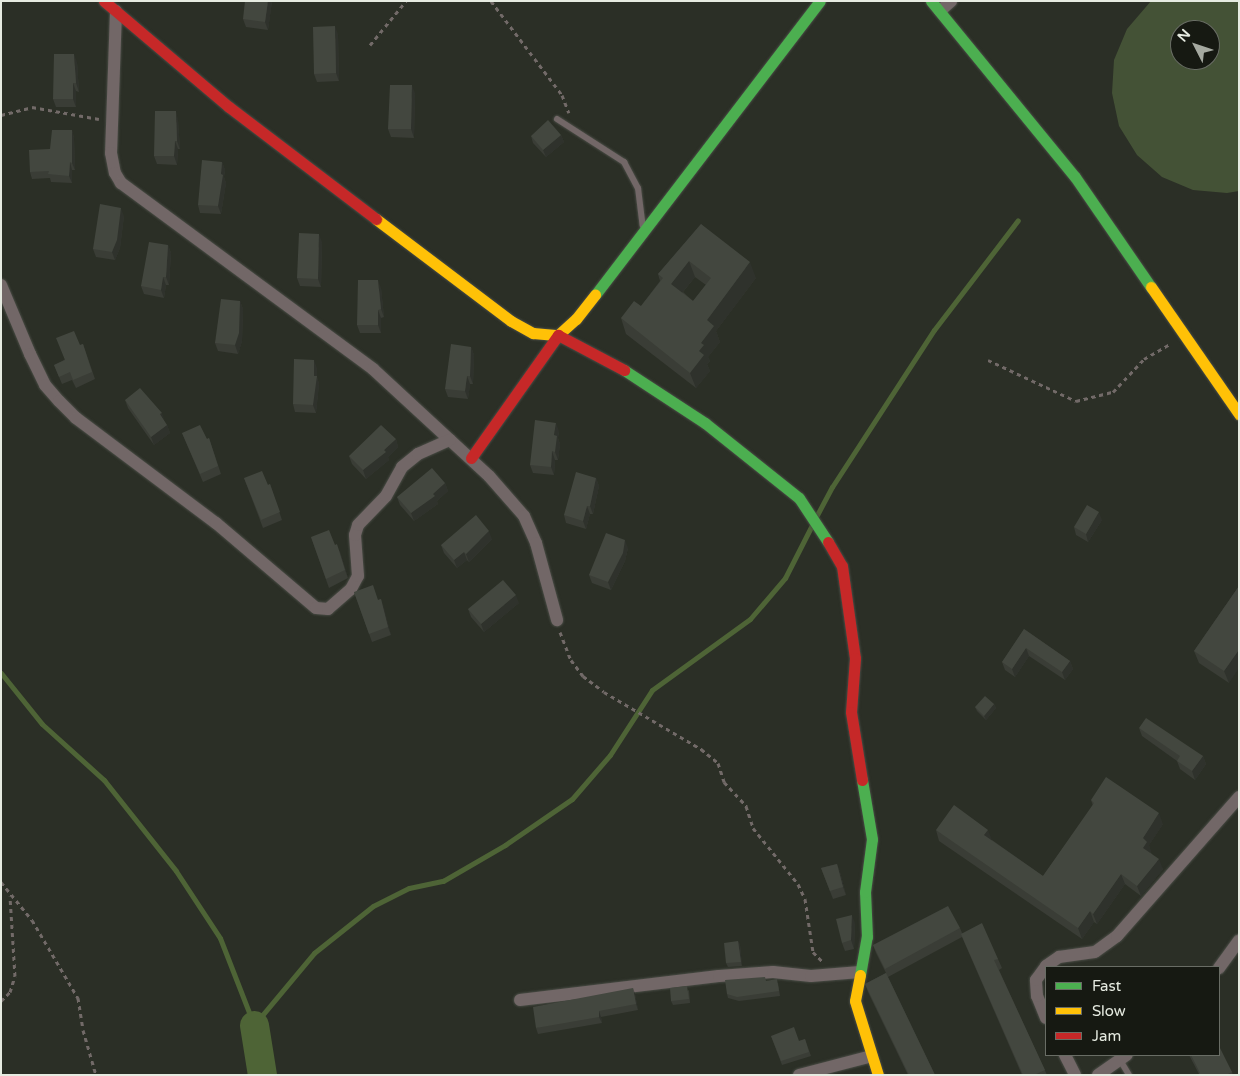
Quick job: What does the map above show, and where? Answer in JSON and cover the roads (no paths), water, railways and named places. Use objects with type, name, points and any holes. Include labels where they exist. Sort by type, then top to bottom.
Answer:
[{"type":"street","points":[[104,1],[229,107],[511,321],[533,333],[558,335],[632,374],[705,423],[777,478],[799,498],[815,519],[842,566],[855,658],[851,712],[872,839],[865,892],[867,937],[855,1001],[878,1075]]},
{"type":"street","points":[[471,458],[558,335],[576,319],[820,1]]},
{"type":"street","points":[[931,1],[1075,176],[1239,414]]},
{"type":"street","points":[[940,11],[951,1]]},
{"type":"street","points":[[116,11],[111,122],[112,162],[122,183],[373,369],[471,458],[524,516],[536,544],[557,620]]},
{"type":"street","points":[[1,285],[38,370],[59,401],[76,418],[216,523],[316,608],[328,609],[351,590],[358,576],[355,536],[358,525],[386,496],[402,468],[418,454],[450,440]]},
{"type":"street","points":[[1046,966],[1059,957],[1095,952],[1117,936],[1239,797]]},
{"type":"street","points":[[1220,967],[1239,940]]},
{"type":"street","points":[[1045,967],[1036,980],[1037,996],[1045,1016]]},
{"type":"street","points":[[520,1000],[719,976],[773,972],[811,976],[860,972]]},
{"type":"street","points":[[799,1075],[872,1056]]},
{"type":"street","points":[[1066,1056],[1075,1075]]},
{"type":"street","points":[[1098,1075],[1124,1057]]},
{"type":"lane","points":[[557,119],[574,128],[624,162],[632,172],[638,188],[643,232]]},
{"type":"lane","points":[[1124,1057],[1129,1075]]},
{"type":"waterway","points":[[817,515],[832,487],[934,330],[1018,220]]},
{"type":"waterway","points":[[254,1025],[314,953],[373,906],[409,888],[443,881],[505,845],[572,799],[610,755],[652,690],[750,619],[785,578],[813,523]]},
{"type":"waterway","points":[[1,673],[42,724],[104,780],[176,871],[220,938],[254,1025]]},
{"type":"waterway","points":[[254,1025],[262,1075]]}]
